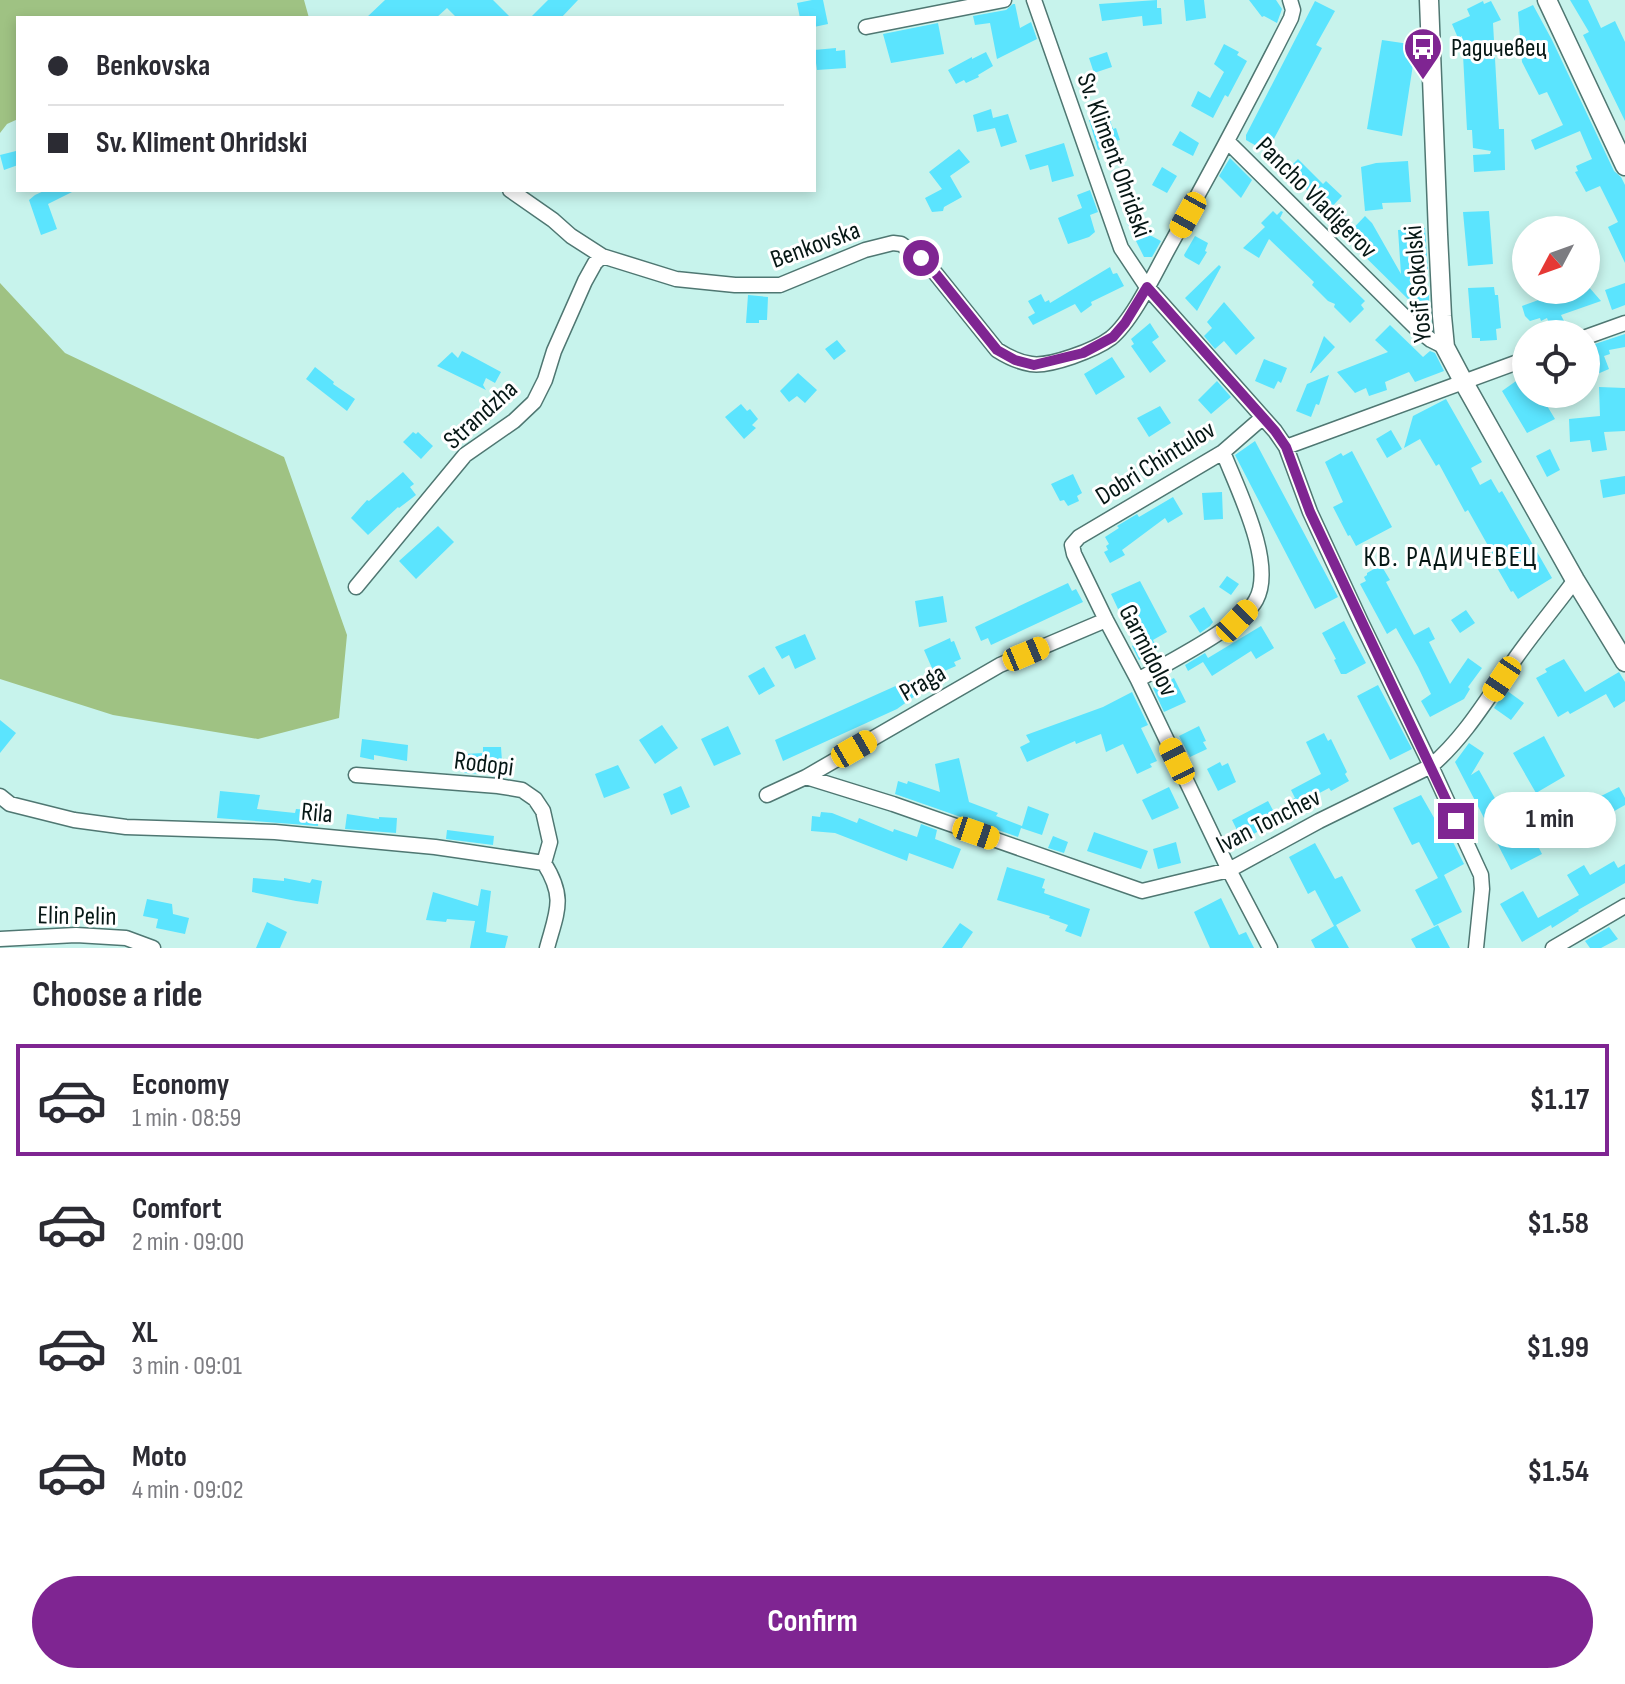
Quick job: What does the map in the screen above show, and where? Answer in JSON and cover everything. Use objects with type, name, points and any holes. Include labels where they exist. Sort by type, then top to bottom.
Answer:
[{"type":"street","points":[[866,27],[1004,0]]},
{"type":"street","name":"Sv. Kliment Ohridski","points":[[1034,0],[1121,248],[1147,287],[1286,447],[1316,526],[1481,875],[1480,944]]},
{"type":"street","name":"Yosif Sokolski","points":[[1429,0],[1445,347],[1575,580],[1623,655]]},
{"type":"street","points":[[1547,0],[1625,166]]},
{"type":"street","name":"Benkovska","points":[[513,192],[602,256],[676,279],[765,287],[780,285],[865,250],[901,244],[936,274],[997,350],[1015,360],[1034,365],[1083,353],[1113,337],[1125,323],[1228,142],[1291,18],[1291,5]]},
{"type":"street","name":"Pancho Vladigerov","points":[[1228,142],[1416,328],[1445,347]]},
{"type":"street","name":"Strandzha","points":[[356,587],[465,455],[514,421],[534,402],[585,281],[602,256]]},
{"type":"street","points":[[1600,332],[1625,323]]},
{"type":"street","points":[[1286,447],[1512,364]]},
{"type":"street","name":"Dobri Chintulov","points":[[1072,545],[1079,537],[1223,452],[1262,418]]},
{"type":"street","points":[[1138,680],[1237,621],[1256,601],[1262,570],[1259,548],[1223,452]]},
{"type":"street","name":"Garmidolov","points":[[1072,545],[1106,620],[1270,948]]},
{"type":"street","name":"Ivan Tonchev","points":[[806,777],[1142,891],[1229,870],[1431,766],[1475,720],[1516,658],[1575,580]]},
{"type":"street","name":"Praga","points":[[767,795],[806,777],[1000,665],[1106,620]]},
{"type":"street","name":"Rodopi","points":[[356,775],[522,790],[535,799],[543,811],[550,842],[544,863]]},
{"type":"street","name":"Rila","points":[[0,796],[10,804],[74,820],[126,827],[275,832],[435,847],[544,863]]},
{"type":"street","points":[[544,863],[553,877],[559,905],[547,948]]},
{"type":"street","points":[[1553,948],[1625,906]]},
{"type":"street","name":"Elin Pelin","points":[[0,939],[76,935],[126,938],[153,948]]},
{"type":"green space","points":[[0,0],[304,0],[308,16],[16,16],[16,120],[7,124],[0,133]]},
{"type":"green space","points":[[0,283],[65,353],[284,457],[347,635],[339,718],[258,739],[113,715],[0,679]]},
{"type":"building","points":[[385,0],[493,0],[509,16],[455,16],[447,8],[438,16],[368,16]]},
{"type":"building","points":[[548,0],[578,0],[563,16],[532,16]]},
{"type":"building","points":[[823,0],[828,24],[816,27],[816,16],[800,16],[797,3]]},
{"type":"building","points":[[1157,0],[1162,24],[1143,26],[1142,16],[1102,21],[1099,4]]},
{"type":"building","points":[[1184,0],[1204,0],[1206,18],[1186,21]]},
{"type":"building","points":[[1249,0],[1276,0],[1282,9],[1277,23],[1262,17]]},
{"type":"building","points":[[1570,0],[1588,0],[1601,28],[1615,21],[1625,42],[1625,121],[1583,35],[1589,32]]},
{"type":"building","points":[[1315,1],[1335,11],[1316,45],[1322,48],[1267,152],[1246,140],[1246,135]]},
{"type":"building","points":[[1483,1],[1484,4],[1491,1],[1501,20],[1493,23],[1499,129],[1504,129],[1505,170],[1474,172],[1473,155],[1490,154],[1491,151],[1473,148],[1472,130],[1467,130],[1462,36],[1458,38],[1452,24],[1470,16],[1467,9]]},
{"type":"building","points":[[1013,4],[1020,28],[1031,22],[1037,39],[997,59],[990,23],[975,25],[973,16],[1006,10]]},
{"type":"building","points":[[1533,5],[1614,171],[1625,185],[1625,263],[1608,227],[1618,222],[1600,186],[1586,192],[1575,172],[1578,171],[1576,166],[1592,159],[1580,131],[1535,150],[1531,140],[1563,125],[1547,92],[1539,95],[1522,62],[1518,12]]},
{"type":"building","points":[[938,23],[944,54],[891,63],[883,34]]},
{"type":"building","points":[[1382,40],[1416,45],[1402,136],[1367,129]]},
{"type":"building","points":[[1224,44],[1239,52],[1237,55],[1247,61],[1213,118],[1191,106],[1198,91],[1210,98],[1224,72],[1214,64]]},
{"type":"building","points":[[816,50],[845,50],[846,68],[817,70]]},
{"type":"building","points":[[986,52],[993,66],[979,77],[956,84],[948,70]]},
{"type":"building","points":[[1107,52],[1112,67],[1094,73],[1089,58]]},
{"type":"building","points":[[991,109],[993,118],[1008,114],[1017,142],[1001,147],[995,128],[977,132],[973,115]]},
{"type":"building","points":[[1101,116],[1103,123],[1110,120],[1120,140],[1098,150],[1089,120]]},
{"type":"building","points":[[1180,131],[1199,143],[1193,156],[1172,145]]},
{"type":"building","points":[[1064,143],[1074,176],[1052,182],[1048,165],[1030,170],[1025,155]]},
{"type":"building","points":[[959,149],[970,162],[950,176],[962,197],[944,207],[943,211],[932,212],[925,198],[942,189],[929,172]]},
{"type":"building","points":[[16,151],[16,166],[4,170],[0,155]]},
{"type":"building","points":[[1230,158],[1252,180],[1241,198],[1219,176]]},
{"type":"building","points":[[1298,159],[1323,184],[1326,181],[1342,196],[1328,211],[1302,185],[1296,191],[1281,176]]},
{"type":"building","points":[[1408,161],[1411,202],[1382,203],[1383,209],[1365,211],[1361,167]]},
{"type":"building","points":[[1162,167],[1177,176],[1167,193],[1152,185]]},
{"type":"building","points":[[1090,190],[1098,212],[1090,215],[1095,232],[1068,244],[1058,218],[1082,208],[1077,195]]},
{"type":"building","points":[[42,192],[72,192],[48,204],[57,229],[41,235],[29,200]]},
{"type":"building","points":[[1273,211],[1277,215],[1283,212],[1280,218],[1365,301],[1361,305],[1364,309],[1350,323],[1334,307],[1335,304],[1312,285],[1314,282],[1269,239],[1259,258],[1243,248],[1265,227],[1261,223]]},
{"type":"building","points":[[1489,211],[1493,264],[1468,266],[1463,212]]},
{"type":"building","points":[[1365,216],[1401,274],[1398,230],[1425,228],[1428,270],[1418,270],[1420,290],[1429,290],[1429,301],[1415,306],[1345,237]]},
{"type":"building","points":[[1127,223],[1161,241],[1152,257],[1144,257]]},
{"type":"building","points":[[1195,236],[1208,243],[1207,252],[1199,265],[1184,255]]},
{"type":"building","points":[[1219,265],[1221,267],[1197,311],[1185,298]]},
{"type":"building","points":[[1110,267],[1124,286],[1091,302],[1092,305],[1081,313],[1075,304],[1033,325],[1028,317],[1035,313],[1028,301],[1041,294],[1045,302],[1049,300],[1050,303]]},
{"type":"building","points":[[1625,283],[1625,305],[1612,310],[1605,290]]},
{"type":"building","points":[[1494,287],[1495,295],[1498,295],[1501,328],[1496,329],[1497,340],[1480,341],[1480,338],[1472,338],[1468,288]]},
{"type":"building","points":[[748,295],[768,297],[767,320],[746,323]]},
{"type":"building","points":[[1224,302],[1255,338],[1236,355],[1224,341],[1215,349],[1204,336],[1212,328],[1207,322]]},
{"type":"building","points":[[1592,304],[1561,315],[1564,320],[1529,320],[1522,306]]},
{"type":"building","points":[[1150,323],[1159,337],[1152,342],[1166,361],[1150,373],[1131,346],[1134,344],[1131,339]]},
{"type":"building","points":[[1390,325],[1423,357],[1430,351],[1435,353],[1444,371],[1415,382],[1409,372],[1385,382],[1387,390],[1369,396],[1366,388],[1355,393],[1337,372],[1388,352],[1375,340]]},
{"type":"building","points":[[1625,334],[1625,347],[1609,350],[1610,354],[1604,356],[1609,369],[1600,373],[1600,342]]},
{"type":"building","points":[[1324,336],[1335,347],[1310,373]]},
{"type":"building","points":[[837,340],[846,351],[834,360],[825,349]]},
{"type":"building","points":[[462,351],[501,372],[495,383],[486,378],[483,385],[486,390],[437,366],[452,352],[458,358]]},
{"type":"building","points":[[1112,357],[1125,377],[1096,395],[1084,374]]},
{"type":"building","points":[[1264,359],[1287,368],[1281,383],[1278,381],[1274,389],[1255,381]]},
{"type":"building","points":[[315,367],[355,399],[347,411],[306,379]]},
{"type":"building","points":[[798,373],[817,390],[805,403],[797,396],[789,402],[780,391]]},
{"type":"building","points":[[1329,375],[1319,405],[1316,404],[1311,417],[1296,411],[1307,384]]},
{"type":"building","points":[[1217,381],[1231,397],[1211,414],[1198,400]]},
{"type":"building","points":[[1512,384],[1512,408],[1502,391]]},
{"type":"building","points":[[1600,387],[1625,388],[1625,431],[1604,432],[1607,450],[1592,452],[1590,440],[1570,442],[1569,419],[1600,416]]},
{"type":"building","points":[[1446,399],[1482,462],[1471,468],[1480,485],[1491,479],[1499,493],[1502,491],[1552,578],[1518,599],[1511,592],[1468,510],[1465,512],[1439,464],[1436,466],[1420,439],[1404,448],[1413,416]]},
{"type":"building","points":[[741,404],[758,419],[752,425],[756,428],[744,439],[725,417]]},
{"type":"building","points":[[1160,406],[1171,423],[1149,437],[1137,418]]},
{"type":"building","points":[[1512,408],[1548,408],[1555,419],[1527,433]]},
{"type":"building","points":[[1391,430],[1402,449],[1387,458],[1376,439]]},
{"type":"building","points":[[413,432],[418,432],[433,446],[421,459],[403,442]]},
{"type":"building","points":[[1255,441],[1338,597],[1315,609],[1235,455]]},
{"type":"building","points":[[1550,449],[1560,470],[1547,477],[1536,456]]},
{"type":"building","points":[[1352,451],[1392,527],[1356,546],[1333,507],[1343,502],[1325,462]]},
{"type":"building","points":[[403,472],[414,484],[410,487],[416,495],[368,535],[351,518],[367,500]]},
{"type":"building","points":[[1073,474],[1082,493],[1077,496],[1079,501],[1068,506],[1064,500],[1060,501],[1051,484]]},
{"type":"building","points":[[1625,476],[1625,494],[1603,498],[1600,480]]},
{"type":"building","points":[[1222,492],[1223,519],[1204,520],[1202,493]]},
{"type":"building","points":[[1173,497],[1183,514],[1168,523],[1165,518],[1122,550],[1125,555],[1110,563],[1104,552],[1109,544],[1105,537],[1137,514],[1139,517]]},
{"type":"building","points":[[438,526],[454,542],[416,579],[399,561]]},
{"type":"building","points":[[1381,565],[1390,580],[1386,582],[1414,635],[1429,627],[1435,639],[1429,642],[1450,684],[1468,658],[1482,668],[1468,687],[1470,689],[1464,699],[1430,717],[1421,701],[1431,694],[1418,667],[1396,628],[1387,634],[1360,584],[1366,581],[1364,577],[1367,573]]},
{"type":"building","points":[[1227,576],[1239,584],[1231,595],[1219,587]]},
{"type":"building","points":[[1140,581],[1167,632],[1153,640],[1158,650],[1139,660],[1132,646],[1147,638],[1129,604],[1118,609],[1111,594]]},
{"type":"building","points":[[1068,583],[1072,591],[1076,589],[1083,602],[991,645],[988,638],[981,641],[975,627]]},
{"type":"building","points":[[943,596],[947,622],[919,627],[915,601]]},
{"type":"building","points":[[1204,607],[1213,622],[1200,633],[1189,616]]},
{"type":"building","points":[[1466,610],[1475,623],[1460,633],[1451,620]]},
{"type":"building","points":[[1344,621],[1366,663],[1341,674],[1322,633]]},
{"type":"building","points":[[1261,626],[1274,648],[1256,659],[1251,651],[1212,676],[1203,662],[1188,671],[1185,665],[1205,653],[1208,658]]},
{"type":"building","points":[[805,634],[816,659],[795,669],[789,655],[782,659],[775,647]]},
{"type":"building","points":[[950,638],[961,659],[954,662],[956,666],[935,675],[924,650]]},
{"type":"building","points":[[1564,659],[1585,692],[1619,672],[1625,682],[1625,701],[1614,708],[1606,694],[1570,714],[1568,711],[1558,717],[1536,678]]},
{"type":"building","points":[[764,667],[775,686],[759,695],[748,676]]},
{"type":"building","points":[[1174,678],[1186,702],[1164,712],[1153,688]]},
{"type":"building","points":[[909,680],[911,684],[918,681],[922,691],[897,709],[783,761],[775,740]]},
{"type":"building","points":[[1378,685],[1412,749],[1390,760],[1357,696]]},
{"type":"building","points":[[1506,690],[1524,703],[1511,720],[1494,708]]},
{"type":"building","points":[[1132,692],[1148,725],[1141,728],[1157,761],[1150,764],[1152,767],[1137,774],[1123,744],[1106,752],[1101,734],[1076,744],[1075,741],[1027,762],[1020,747],[1030,742],[1026,735],[1103,707]]},
{"type":"building","points":[[0,720],[16,733],[0,753]]},
{"type":"building","points":[[662,725],[678,748],[655,764],[639,740]]},
{"type":"building","points":[[728,726],[741,754],[714,766],[701,739]]},
{"type":"building","points":[[1199,726],[1207,749],[1190,757],[1179,736]]},
{"type":"building","points":[[1324,733],[1328,741],[1331,739],[1349,781],[1310,798],[1310,804],[1295,812],[1289,801],[1295,798],[1291,790],[1321,774],[1306,742]]},
{"type":"building","points":[[1544,736],[1565,776],[1536,793],[1513,753]]},
{"type":"building","points":[[362,739],[408,745],[407,761],[374,755],[374,760],[360,757]]},
{"type":"building","points":[[1469,743],[1484,753],[1471,775],[1479,770],[1506,818],[1521,812],[1542,854],[1511,870],[1455,762]]},
{"type":"building","points":[[483,747],[501,747],[503,775],[464,773],[464,754],[483,753]]},
{"type":"building","points":[[959,758],[969,802],[1022,826],[1028,806],[1049,814],[1042,835],[1021,828],[1018,837],[895,794],[898,781],[907,784],[908,781],[940,792],[935,764]]},
{"type":"building","points":[[1220,762],[1222,766],[1228,763],[1236,782],[1218,791],[1207,769]]},
{"type":"building","points":[[618,765],[630,788],[604,798],[595,774]]},
{"type":"building","points":[[681,786],[690,807],[671,815],[663,794]]},
{"type":"building","points":[[1169,787],[1179,808],[1152,820],[1142,800]]},
{"type":"building","points":[[1619,787],[1625,805],[1609,814],[1599,797]]},
{"type":"building","points":[[220,791],[260,795],[257,809],[295,813],[296,809],[319,811],[318,826],[217,818]]},
{"type":"building","points":[[1421,795],[1441,830],[1446,828],[1464,864],[1444,875],[1462,912],[1434,926],[1415,890],[1438,878],[1419,842],[1412,845],[1393,808]]},
{"type":"building","points":[[1268,801],[1274,812],[1257,822],[1261,830],[1242,840],[1232,820]]},
{"type":"building","points":[[821,812],[857,823],[859,818],[893,832],[894,829],[917,837],[921,824],[937,830],[935,839],[961,849],[953,869],[909,853],[907,861],[835,833],[811,831],[812,816],[820,817]]},
{"type":"building","points":[[347,814],[379,819],[397,818],[396,833],[345,829]]},
{"type":"building","points":[[447,830],[494,836],[493,845],[446,839]]},
{"type":"building","points":[[1094,832],[1148,851],[1141,869],[1087,851]]},
{"type":"building","points":[[1053,836],[1068,842],[1064,853],[1048,848]]},
{"type":"building","points":[[1176,842],[1181,863],[1158,869],[1153,849]]},
{"type":"building","points":[[1315,843],[1335,879],[1342,876],[1361,911],[1336,925],[1349,948],[1315,948],[1311,940],[1334,926],[1315,890],[1308,894],[1289,857]]},
{"type":"building","points":[[1614,861],[1618,868],[1625,864],[1625,883],[1552,928],[1551,925],[1522,942],[1500,904],[1523,891],[1538,918],[1579,895],[1567,875],[1584,865],[1590,875]]},
{"type":"building","points":[[1007,867],[1045,879],[1044,893],[1090,909],[1081,937],[1065,931],[1068,925],[1050,916],[997,900]]},
{"type":"building","points":[[253,878],[284,881],[284,878],[310,883],[312,879],[322,881],[318,904],[252,892]]},
{"type":"building","points":[[481,889],[491,891],[486,932],[508,936],[505,948],[470,948],[475,921],[426,920],[433,892],[478,906]]},
{"type":"building","points":[[1221,898],[1239,935],[1246,932],[1254,948],[1210,948],[1194,912]]},
{"type":"building","points":[[147,899],[172,904],[173,914],[189,918],[185,934],[156,928],[158,919],[143,916]]},
{"type":"building","points":[[267,922],[287,932],[280,948],[256,948]]},
{"type":"building","points":[[960,923],[973,932],[962,948],[942,948]]},
{"type":"building","points":[[1438,925],[1450,948],[1416,948],[1411,939]]},
{"type":"building","points":[[1609,927],[1618,939],[1601,948],[1590,948],[1585,941]]},
{"type":"place","name":"Радичевец","points":[[1423,81]]},
{"type":"district","name":"КВ. РАДИЧЕВЕЦ","points":[[1451,556]]},
{"type":"route","points":[[921,258],[997,350],[1015,360],[1034,365],[1083,353],[1113,337],[1147,287],[1286,447],[1310,512],[1456,821]]}]
